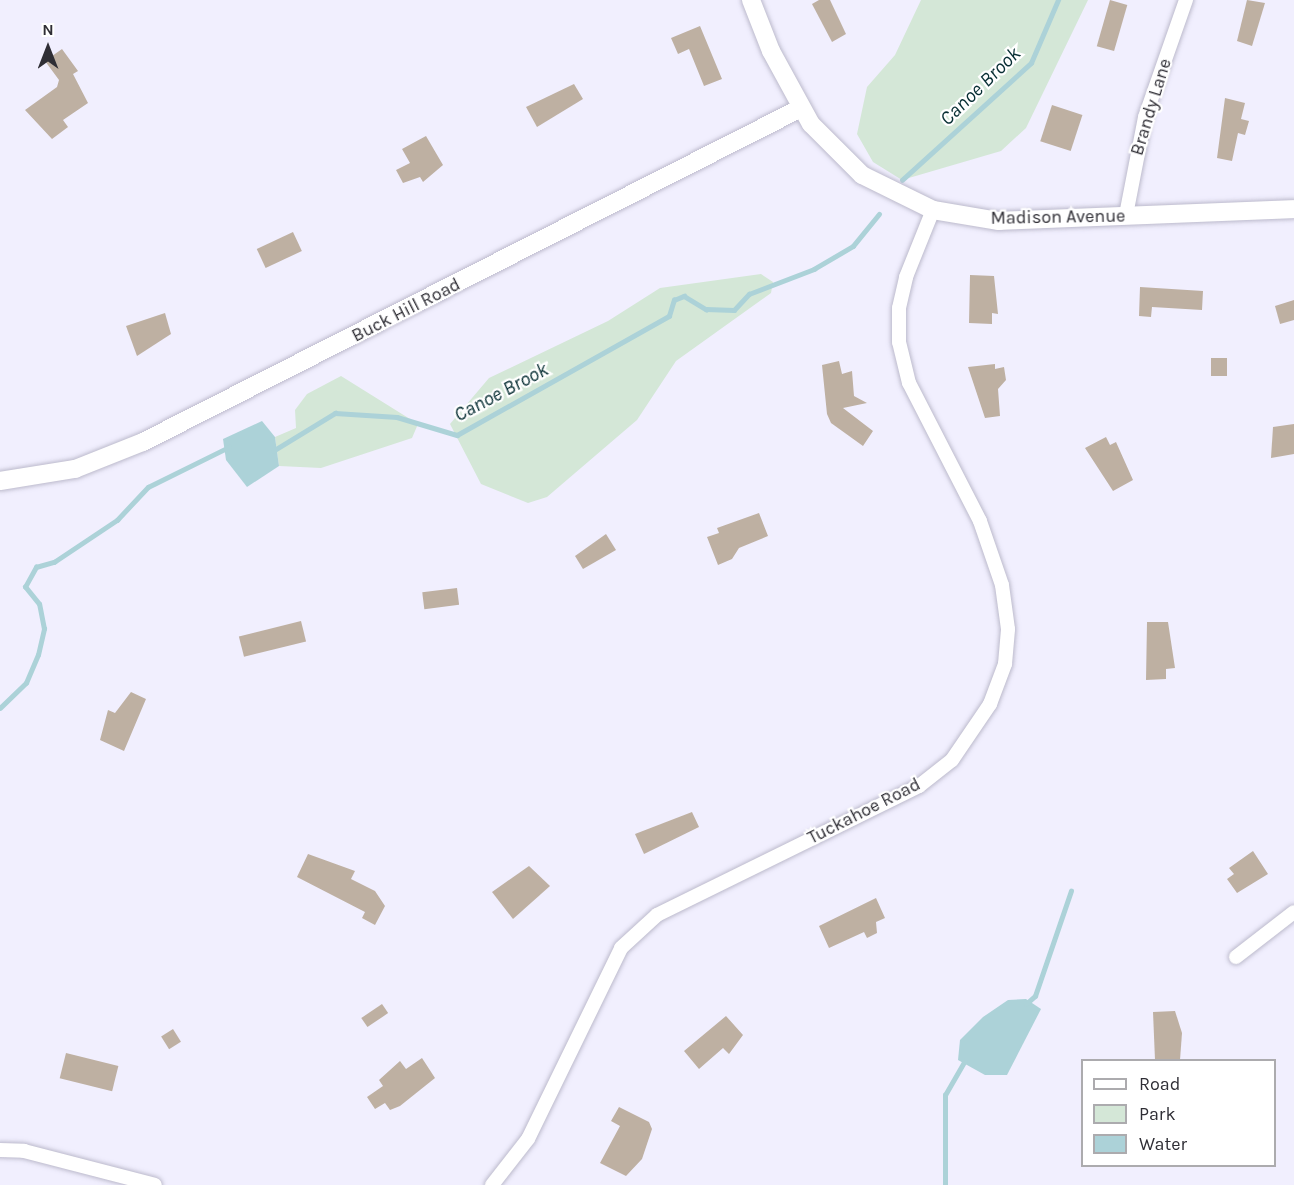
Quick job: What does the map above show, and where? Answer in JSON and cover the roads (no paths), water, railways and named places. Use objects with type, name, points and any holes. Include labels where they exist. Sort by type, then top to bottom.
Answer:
[{"type":"street","name":"Madison Avenue","points":[[751,0],[801,108],[862,175],[933,210],[999,221],[1294,209]]},
{"type":"street","name":"Brandy Lane","points":[[1126,215],[1145,117],[1186,0]]},
{"type":"street","name":"Buck Hill Road","points":[[0,482],[75,469],[143,442],[801,108]]},
{"type":"street","name":"Tuckahoe Road","points":[[492,1185],[528,1139],[621,948],[657,915],[919,786],[952,760],[990,704],[1005,664],[1008,629],[1002,585],[980,521],[909,383],[899,342],[898,308],[906,277],[933,210]]},
{"type":"street","points":[[1236,957],[1294,912]]},
{"type":"street","points":[[0,1150],[24,1151],[155,1185]]},
{"type":"water","points":[[262,421],[275,437],[279,466],[247,487],[226,460],[223,439]]},
{"type":"water","points":[[1026,999],[1041,1009],[1007,1075],[985,1075],[958,1060],[960,1040],[983,1017],[1008,1000]]},
{"type":"waterway","name":"Canoe Brook","points":[[902,180],[1031,63],[1058,0]]},
{"type":"waterway","name":"Canoe Brook","points":[[273,451],[335,413],[397,417],[457,435],[669,316],[674,300],[684,296],[706,309],[734,310],[749,294],[814,269],[853,246],[879,214]]},
{"type":"waterway","name":"Canoe Brook","points":[[0,708],[26,683],[38,655],[44,629],[39,604],[25,587],[36,567],[54,562],[117,520],[148,487],[229,447]]},
{"type":"waterway","points":[[1026,1004],[1035,996],[1071,891]]},
{"type":"waterway","points":[[945,1185],[945,1095],[965,1061]]}]
